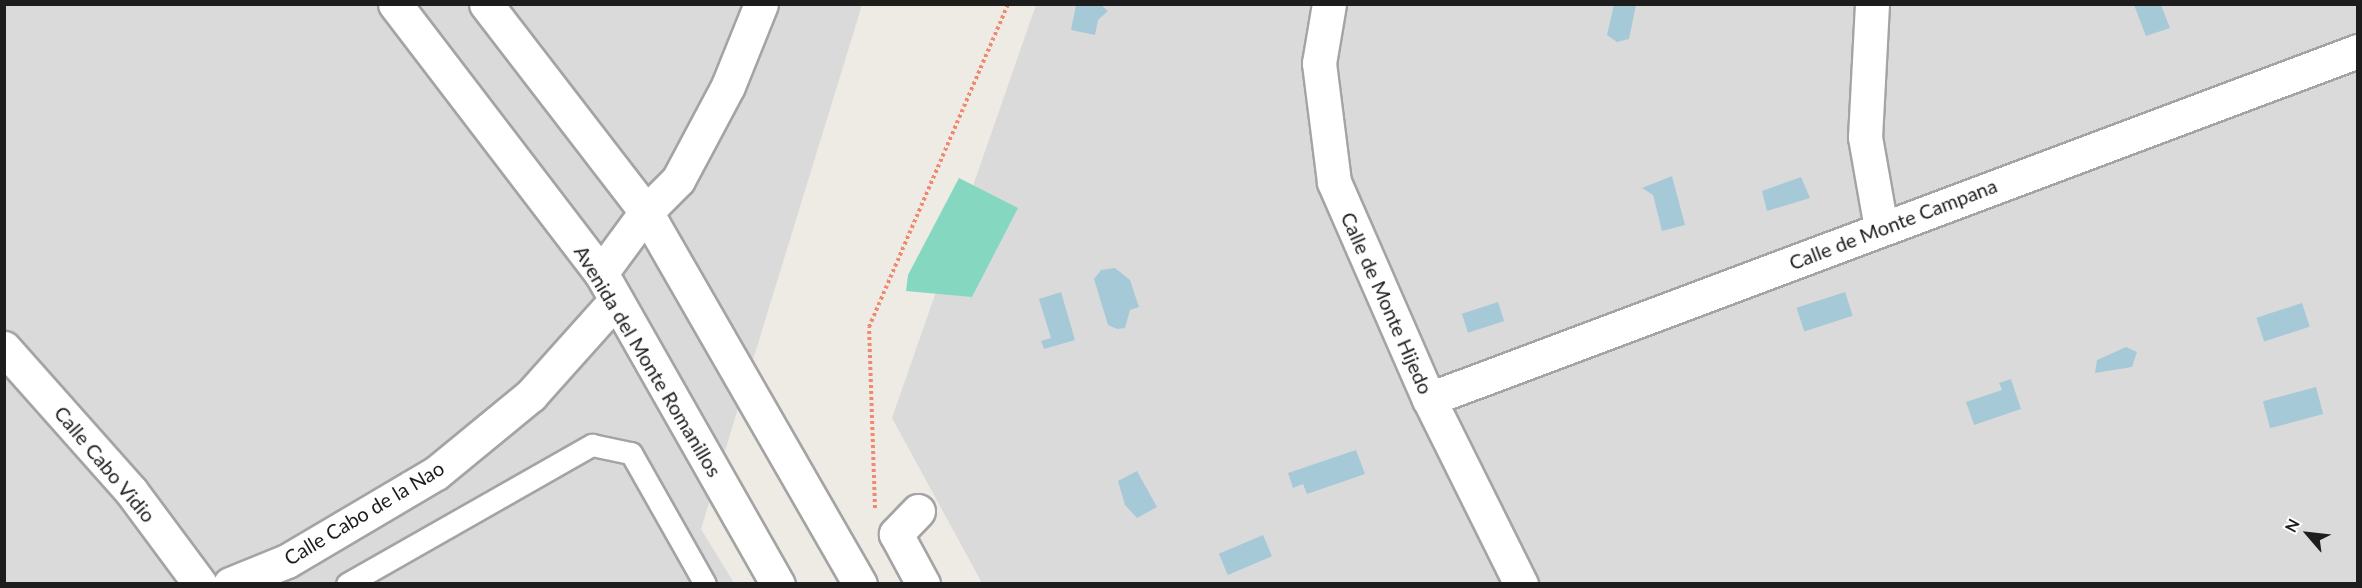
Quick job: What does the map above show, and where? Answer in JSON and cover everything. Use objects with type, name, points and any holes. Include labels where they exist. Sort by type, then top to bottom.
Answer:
[{"type":"street","name":"Avenida del Monte Romanillos","points":[[395,4],[608,287],[777,584]]},
{"type":"street","points":[[486,4],[646,212],[837,540],[860,584]]},
{"type":"street","name":"Calle Cabo de la Nao","points":[[230,584],[287,561],[436,473],[531,395],[608,287],[646,212],[678,180],[728,86],[761,4]]},
{"type":"street","name":"Calle de Monte Hijedo","points":[[1329,4],[1319,63],[1334,182],[1429,399],[1521,584]]},
{"type":"street","points":[[1872,4],[1865,136],[1881,228]]},
{"type":"street","name":"Calle de Monte Campana","points":[[1429,399],[2358,51]]},
{"type":"street","name":"Calle Cabo Vidio","points":[[4,348],[131,491],[200,584]]},
{"type":"street","points":[[918,511],[896,534],[923,584]]},
{"type":"lane","points":[[347,584],[592,445],[631,453],[705,584]]},
{"type":"path","points":[[837,540],[875,515],[870,327],[1008,4]]},
{"type":"shaded area","points":[[4,5],[862,5],[701,529],[734,583],[5,583]]},
{"type":"shaded area","points":[[1036,5],[2357,5],[2357,583],[982,583],[892,418]]},
{"type":"green space","points":[[959,178],[1018,208],[972,297],[906,291],[908,275]]},
{"type":"water","points":[[1076,5],[1101,5],[1108,11],[1098,20],[1095,35],[1071,30]]},
{"type":"water","points":[[1614,5],[1636,5],[1629,39],[1617,42],[1607,35]]},
{"type":"water","points":[[2134,5],[2161,5],[2170,28],[2146,36]]},
{"type":"water","points":[[1672,176],[1685,225],[1662,231],[1653,195],[1642,188]]},
{"type":"water","points":[[1801,177],[1810,198],[1767,211],[1762,191]]},
{"type":"water","points":[[1115,268],[1130,280],[1139,307],[1130,310],[1125,328],[1117,329],[1108,325],[1094,279],[1101,270]]},
{"type":"water","points":[[1061,292],[1075,340],[1044,349],[1041,341],[1051,338],[1039,299]]},
{"type":"water","points":[[1845,292],[1853,316],[1804,332],[1796,308]]},
{"type":"water","points":[[1498,302],[1504,321],[1468,333],[1462,314]]},
{"type":"water","points":[[2302,303],[2310,327],[2264,342],[2256,318]]},
{"type":"water","points":[[2126,347],[2137,352],[2132,367],[2095,373],[2097,360]]},
{"type":"water","points":[[2011,379],[2021,409],[1974,425],[1966,402],[2002,390],[1999,383]]},
{"type":"water","points":[[2316,387],[2323,414],[2270,428],[2263,401]]},
{"type":"water","points":[[1356,450],[1365,474],[1307,494],[1303,484],[1293,488],[1288,473]]},
{"type":"water","points":[[1137,471],[1157,507],[1137,518],[1125,505],[1118,481]]},
{"type":"water","points":[[1263,535],[1272,556],[1228,575],[1219,554]]}]
